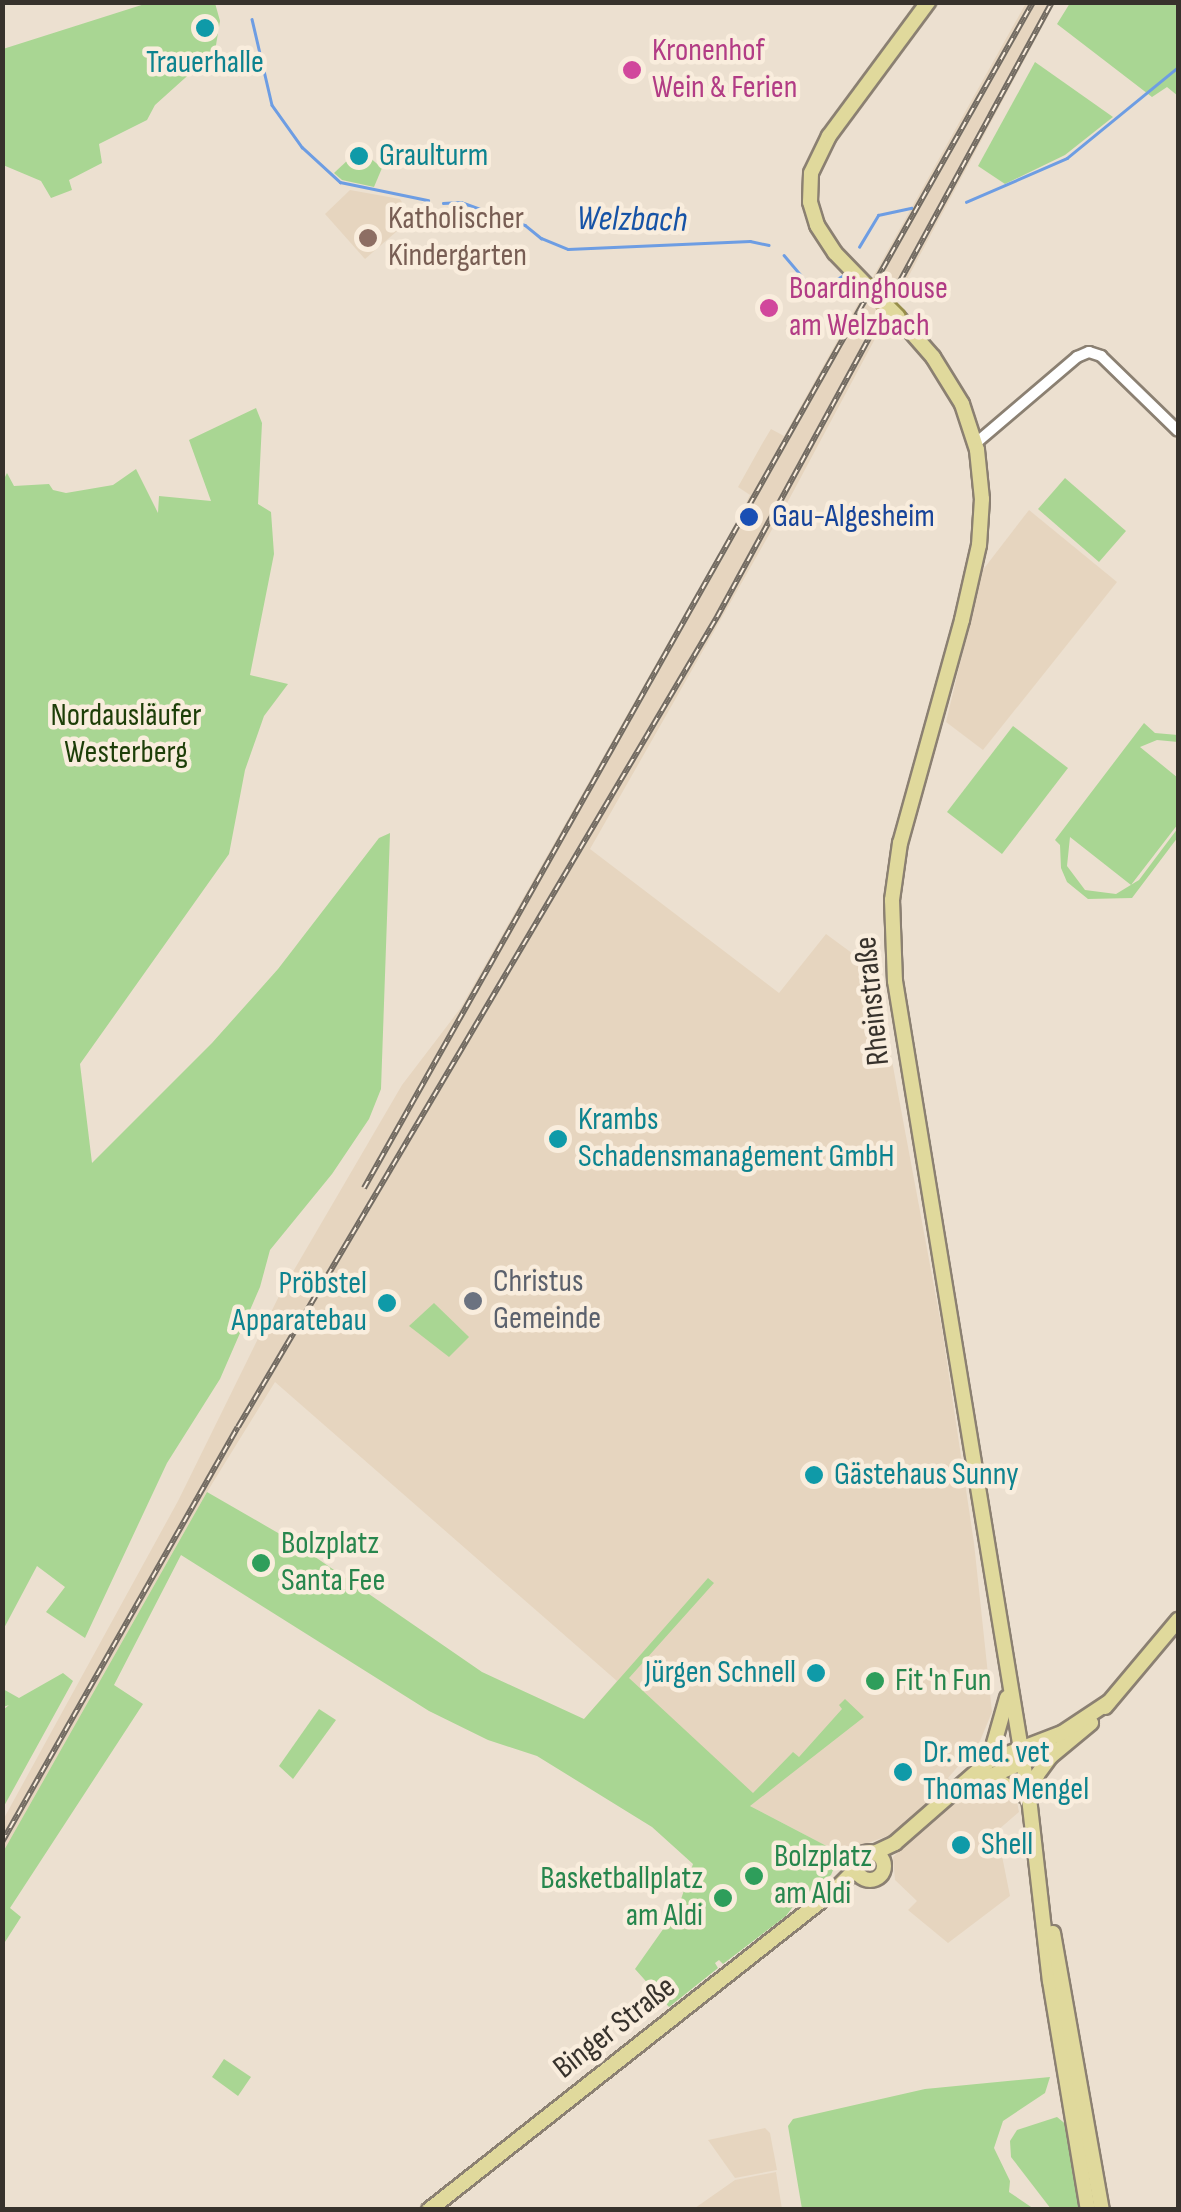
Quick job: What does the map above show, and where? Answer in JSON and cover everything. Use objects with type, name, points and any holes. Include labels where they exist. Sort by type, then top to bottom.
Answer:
[{"type":"main road","name":"Rheinstraße","points":[[928,2],[829,136],[811,172],[810,202],[818,226],[835,253],[898,317],[948,378],[976,443],[982,499],[978,545],[905,817],[893,889],[892,946],[900,1026],[1043,1888]]},
{"type":"main road","points":[[989,1769],[1029,1798],[1041,1769],[1061,1740],[1109,1702],[1178,1620]]},
{"type":"main road","points":[[989,1769],[1008,1687]]},
{"type":"main road","points":[[1014,1716],[1033,1732],[1061,1740]]},
{"type":"main road","points":[[879,1857],[989,1769],[1061,1740]]},
{"type":"main road","name":"Binger Straße","points":[[429,2210],[836,1890],[859,1874],[878,1878],[879,1857],[860,1856],[859,1874]]},
{"type":"main road","points":[[1043,1888],[1050,1981],[1088,2210]]},
{"type":"main road","points":[[1043,1888],[1102,2210]]},
{"type":"street","points":[[976,443],[1077,357],[1093,353],[1178,431]]},
{"type":"street","points":[[970,426],[1004,422]]},
{"type":"shaded area","points":[[1026,3],[1055,3],[786,505],[590,849],[779,993],[826,934],[875,970],[942,1329],[974,1543],[992,1712],[980,1741],[948,1778],[966,1798],[998,1785],[1017,1802],[1019,1812],[997,1831],[1010,1896],[948,1943],[908,1910],[917,1901],[895,1880],[893,1857],[903,1847],[893,1834],[840,1853],[584,1719],[617,1681],[275,1382],[207,1492],[3,1852],[3,1820],[178,1501],[280,1294],[402,1085],[460,1009],[737,521],[750,495],[738,487],[762,444],[771,429],[784,436]]},
{"type":"shaded area","name":"Katholischer Kindergarten","points":[[350,190],[400,199],[412,218],[365,259],[325,214]]},
{"type":"shaded area","points":[[1029,510],[1117,582],[983,750],[946,722],[982,571]]},
{"type":"shaded area","points":[[765,2128],[770,2133],[777,2170],[735,2178],[708,2140]]},
{"type":"shaded area","points":[[776,2172],[782,2209],[695,2208],[735,2180]]},
{"type":"green space","points":[[151,2],[215,3],[220,21],[215,51],[155,105],[147,120],[99,144],[102,163],[69,180],[72,190],[51,198],[41,181],[3,165],[3,49]]},
{"type":"green space","points":[[1070,3],[1178,3],[1178,96],[1167,87],[1152,97],[1057,24]]},
{"type":"green space","points":[[1035,62],[1113,117],[1065,155],[1005,184],[978,166]]},
{"type":"green space","points":[[369,157],[382,168],[374,187],[342,180],[334,173],[350,158]]},
{"type":"green space","name":"Nordausläufer Westerberg","points":[[256,408],[262,423],[258,504],[271,512],[274,554],[250,675],[288,684],[264,716],[245,770],[229,854],[80,1064],[92,1163],[212,1043],[278,969],[379,838],[390,833],[381,1089],[369,1119],[332,1174],[270,1250],[260,1287],[220,1379],[167,1463],[85,1638],[46,1612],[65,1587],[37,1566],[3,1630],[3,481],[7,473],[14,486],[49,484],[53,490],[66,493],[113,485],[136,469],[158,513],[159,496],[211,501],[189,440]]},
{"type":"green space","points":[[1065,478],[1126,531],[1099,562],[1038,509]]},
{"type":"green space","points":[[1144,723],[1155,733],[1178,735],[1178,742],[1157,740],[1140,747],[1178,778],[1178,824],[1131,885],[1178,828],[1178,837],[1132,898],[1088,899],[1067,882],[1061,868],[1060,845],[1055,840]],"holes":[[[1070,837],[1131,885],[1116,894],[1085,890],[1067,866]]]},
{"type":"green space","points":[[1013,726],[1068,768],[1002,854],[947,812]]},
{"type":"green space","points":[[434,1303],[469,1337],[449,1357],[409,1326]]},
{"type":"green space","points":[[207,1492],[292,1541],[482,1672],[584,1719],[708,1578],[714,1583],[629,1678],[753,1793],[793,1752],[799,1757],[842,1709],[839,1705],[845,1699],[864,1717],[750,1806],[840,1853],[831,1875],[797,1901],[786,1916],[723,1964],[719,1960],[715,1963],[718,1968],[669,2007],[635,1969],[678,1908],[693,1864],[652,1827],[537,1756],[488,1740],[429,1711],[181,1555],[114,1685],[143,1704],[10,1908],[21,1917],[3,1945],[3,1852]]},
{"type":"green space","points":[[63,1673],[73,1681],[3,1808],[3,1710],[9,1705],[3,1707],[3,1689],[19,1698]]},
{"type":"green space","points":[[319,1709],[336,1720],[293,1779],[279,1766]]},
{"type":"green space","points":[[224,2059],[251,2077],[238,2096],[212,2077]]},
{"type":"green space","points":[[1050,2077],[1045,2093],[1003,2121],[994,2148],[1010,2181],[1009,2192],[1034,2209],[802,2209],[788,2126],[793,2119],[925,2089]]},
{"type":"green space","points":[[1057,2117],[1068,2126],[1081,2209],[1051,2209],[1011,2157],[1010,2141],[1017,2130]]},
{"type":"waterway","name":"Welzbach","points":[[252,19],[272,105],[302,147],[340,182],[428,200]]},
{"type":"waterway","name":"Welzbach","points":[[966,202],[1067,158],[1178,67]]},
{"type":"waterway","name":"Welzbach","points":[[443,203],[461,202],[525,225],[541,238],[568,249],[750,241],[769,245]]},
{"type":"waterway","name":"Welzbach","points":[[859,247],[878,215],[911,208]]},
{"type":"waterway","name":"Welzbach","points":[[784,255],[811,287],[819,289],[842,276]]},
{"type":"railway","points":[[364,1188],[1033,2]]},
{"type":"railway","points":[[2,1842],[238,1427],[717,617],[1052,2]]},
{"type":"place","name":"Trauerhalle","points":[[205,28]]},
{"type":"place","name":"Kronenhof Wein & Ferien","points":[[632,70]]},
{"type":"place","name":"Graulturm","points":[[359,156]]},
{"type":"place","name":"Katholischer Kindergarten","points":[[368,238]]},
{"type":"place","name":"Boardinghouse am Welzbach","points":[[769,308]]},
{"type":"place","name":"Gau-Algesheim","points":[[749,517]]},
{"type":"place","name":"Krambs Schadensmanagement GmbH","points":[[558,1139]]},
{"type":"place","name":"Christus Gemeinde","points":[[473,1301]]},
{"type":"place","name":"Pröbstel Apparatebau","points":[[387,1303]]},
{"type":"place","name":"Gästehaus Sunny","points":[[814,1475]]},
{"type":"place","name":"Bolzplatz Santa Fee","points":[[261,1563]]},
{"type":"place","name":"Jürgen Schnell","points":[[816,1673]]},
{"type":"place","name":"Fit 'n Fun","points":[[875,1681]]},
{"type":"place","name":"Dr. med. vet Thomas Mengel","points":[[903,1772]]},
{"type":"place","name":"Shell","points":[[961,1845]]},
{"type":"place","name":"Bolzplatz am Aldi","points":[[754,1876]]},
{"type":"place","name":"Basketballplatz am Aldi","points":[[723,1898]]}]
